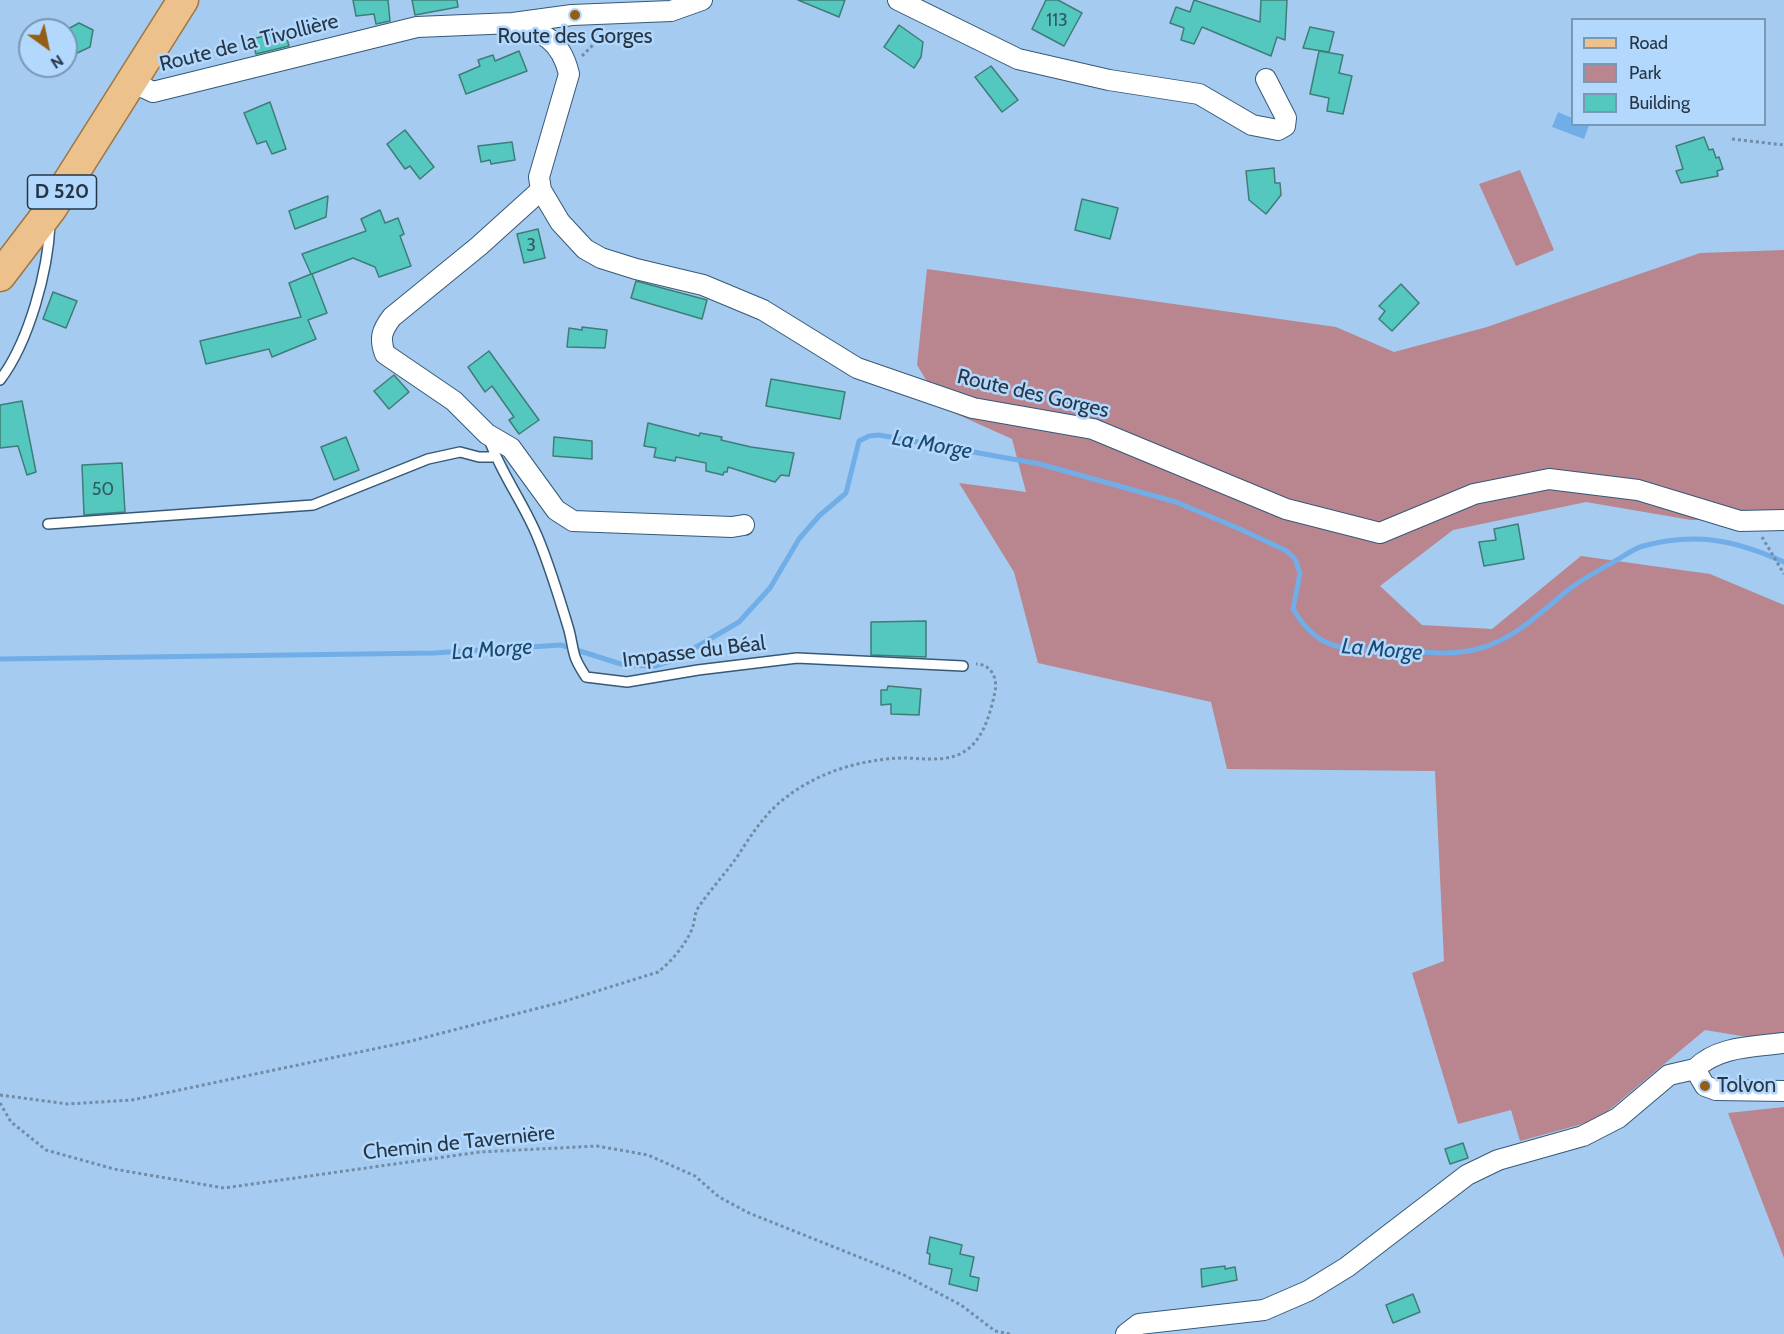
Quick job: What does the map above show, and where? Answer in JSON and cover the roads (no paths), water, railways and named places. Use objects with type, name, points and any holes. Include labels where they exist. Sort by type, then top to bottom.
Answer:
[{"type":"main road","name":"D 520","points":[[0,276],[51,209],[182,2]]},
{"type":"street","name":"Route de la Tivollière","points":[[130,81],[153,92],[161,91],[417,27],[513,23],[572,15],[671,11],[702,0]]},
{"type":"street","points":[[898,0],[1018,59],[1109,80],[1199,94],[1252,125],[1278,130],[1285,126],[1286,118],[1266,79]]},
{"type":"street","points":[[513,23],[541,32],[551,39],[566,60],[569,74],[541,163],[541,190],[479,246],[392,317],[384,327],[380,341],[385,354],[454,401],[487,434],[511,448],[556,510],[573,521],[732,528],[744,525]]},
{"type":"street","name":"Route des Gorges","points":[[541,190],[560,222],[585,249],[601,258],[636,269],[702,285],[763,310],[857,368],[973,408],[1093,429],[1286,509],[1380,533],[1474,494],[1550,479],[1638,490],[1740,521],[1784,520]]},
{"type":"street","points":[[1126,1334],[1139,1324],[1264,1310],[1308,1291],[1347,1268],[1430,1201],[1467,1175],[1498,1160],[1583,1136],[1618,1118],[1669,1075],[1695,1069],[1705,1058],[1717,1052],[1784,1043]]},
{"type":"street","points":[[1695,1069],[1705,1086],[1716,1090],[1784,1091]]},
{"type":"lane","points":[[0,381],[31,315],[48,250],[51,209]]},
{"type":"lane","name":"Impasse du Béal","points":[[487,434],[495,457],[538,538],[569,633],[572,656],[586,677],[627,682],[698,670],[797,658],[963,666]]},
{"type":"lane","points":[[48,524],[313,505],[428,459],[460,452],[479,457],[495,457]]},
{"type":"water","points":[[1558,112],[1571,118],[1571,126],[1589,126],[1584,139],[1552,127]]},
{"type":"waterway","name":"La Morge","points":[[0,659],[434,653],[561,645],[624,665],[655,666],[674,660],[739,622],[770,588],[799,539],[819,516],[846,493],[859,441],[869,436],[879,435],[1040,464],[1176,502],[1240,529],[1287,551],[1295,559],[1300,573],[1293,609],[1302,622],[1320,639],[1330,644],[1353,649],[1456,653],[1494,644],[1517,631],[1568,590],[1591,575],[1636,549],[1662,542],[1715,540],[1749,548],[1784,562]]},
{"type":"place","name":"Route des Gorges","points":[[575,15]]},
{"type":"place","name":"Tolvon","points":[[1705,1086]]}]
